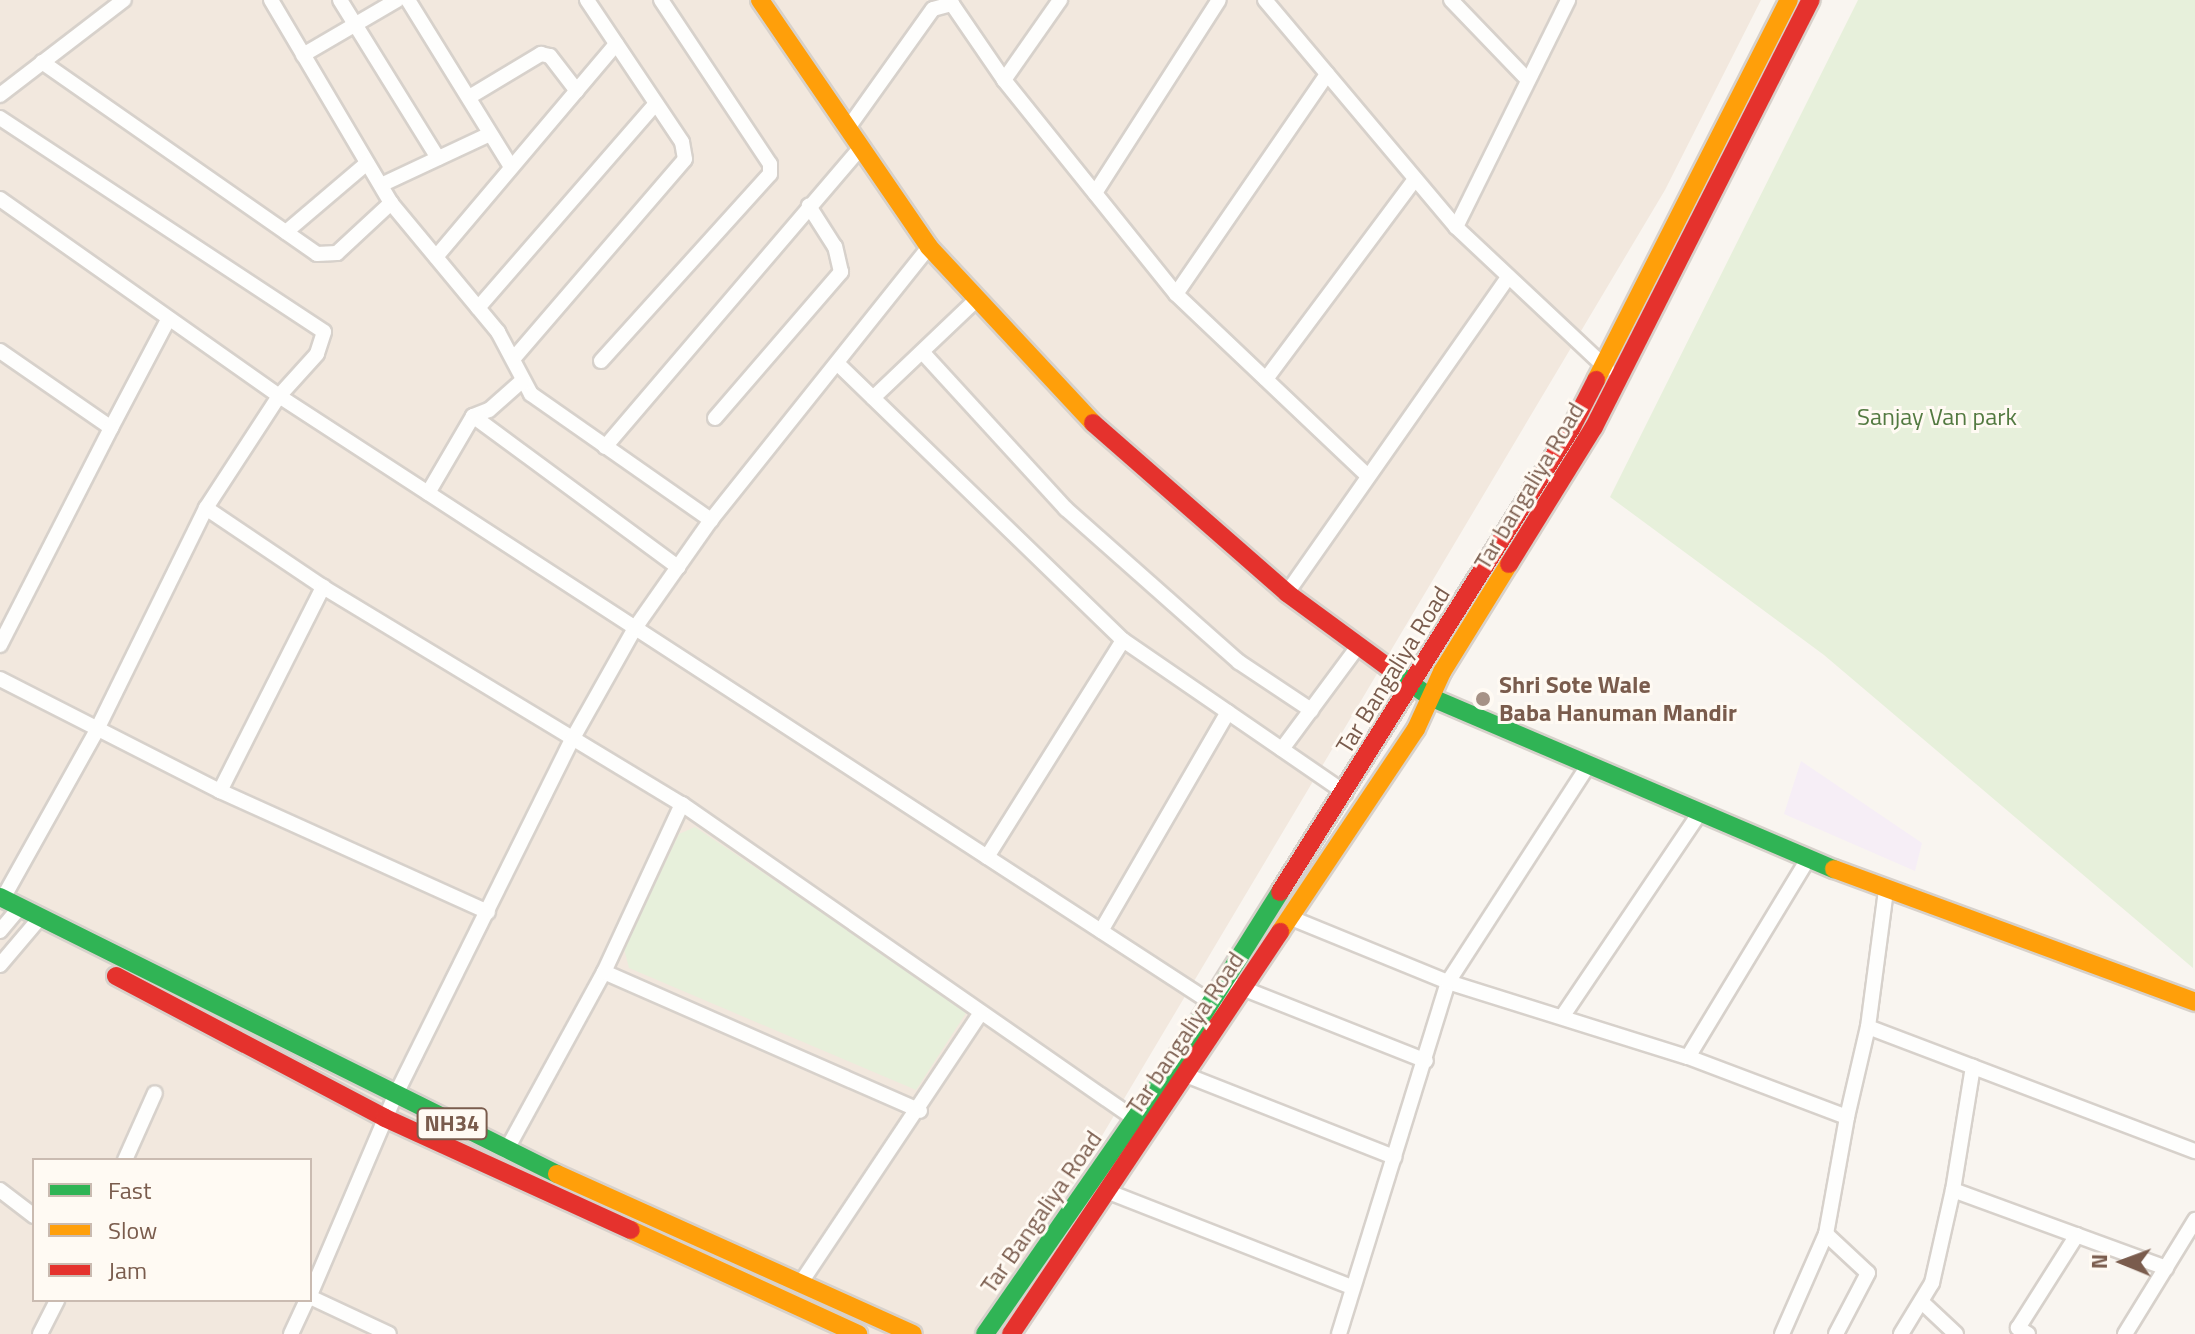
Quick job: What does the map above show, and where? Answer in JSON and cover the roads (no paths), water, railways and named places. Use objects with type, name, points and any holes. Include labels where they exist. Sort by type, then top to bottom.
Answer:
[{"type":"main road","points":[[760,0],[929,247],[1067,400],[1287,593],[1430,697],[1698,815],[1886,891],[2195,1002]]},
{"type":"main road","name":"Tar Bangaliya Road","points":[[985,1334],[1135,1119],[1220,1008],[1226,981],[1413,684],[1604,366],[1789,0]]},
{"type":"main road","name":"Tar bangaliya Road","points":[[1011,1334],[1186,1075],[1220,1008],[1244,989],[1416,729],[1430,697],[1620,380],[1811,0]]},
{"type":"main road","points":[[1657,262],[1674,271]]},
{"type":"main road","name":"NH34","points":[[5,912],[506,1151],[913,1334]]},
{"type":"main road","name":"NH34","points":[[34,925],[385,1118],[858,1334]]},
{"type":"main road","points":[[1112,1151],[1128,1162]]},
{"type":"street","points":[[0,95],[124,0]]},
{"type":"street","points":[[271,0],[391,203],[478,308],[514,358],[531,394],[711,520]]},
{"type":"street","points":[[340,0],[438,158]]},
{"type":"street","points":[[303,55],[397,0]]},
{"type":"street","points":[[408,0],[471,96],[511,167]]},
{"type":"street","points":[[514,358],[685,159],[682,142],[587,0]]},
{"type":"street","points":[[601,361],[766,184],[770,174],[770,164],[661,0]]},
{"type":"street","points":[[1004,80],[1060,0]]},
{"type":"street","points":[[1095,193],[1219,0]]},
{"type":"street","points":[[1265,0],[1456,227],[1620,380]]},
{"type":"street","points":[[1451,0],[1528,80]]},
{"type":"street","points":[[1456,227],[1568,0]]},
{"type":"street","points":[[848,128],[933,9],[945,2],[952,4],[1004,80],[1176,294],[1367,475]]},
{"type":"street","points":[[436,257],[616,44]]},
{"type":"street","points":[[471,96],[541,54],[550,56],[577,91]]},
{"type":"street","points":[[42,62],[286,232],[329,257],[391,203]]},
{"type":"street","points":[[1176,294],[1327,74]]},
{"type":"street","points":[[478,308],[656,103]]},
{"type":"street","points":[[0,118],[324,332],[317,354],[279,396],[206,508],[5,912]]},
{"type":"street","points":[[381,185],[490,134]]},
{"type":"street","points":[[605,447],[860,148]]},
{"type":"street","points":[[286,232],[367,163]]},
{"type":"street","points":[[1266,379],[1415,179]]},
{"type":"street","points":[[0,199],[279,396],[1220,1008]]},
{"type":"street","points":[[715,418],[841,272],[835,247],[809,206]]},
{"type":"street","points":[[312,1290],[395,1096],[573,738],[635,628],[711,520],[929,247]]},
{"type":"street","points":[[1287,593],[1508,277]]},
{"type":"street","points":[[873,398],[924,354],[976,300]]},
{"type":"street","points":[[0,645],[168,320]]},
{"type":"street","points":[[0,351],[111,428]]},
{"type":"street","points":[[924,354],[1066,509],[1239,662],[1311,710]]},
{"type":"street","points":[[837,363],[1123,640],[1346,793]]},
{"type":"street","points":[[428,493],[473,416],[489,410],[523,380]]},
{"type":"street","points":[[473,416],[678,567]]},
{"type":"street","points":[[206,508],[323,587],[682,804],[1135,1119]]},
{"type":"street","points":[[220,791],[323,587]]},
{"type":"street","points":[[987,857],[1123,640]]},
{"type":"street","points":[[1282,749],[1359,645]]},
{"type":"street","points":[[0,679],[220,791],[488,912]]},
{"type":"street","points":[[1101,931],[1228,712]]},
{"type":"street","points":[[1339,1334],[1448,982],[1587,767]]},
{"type":"street","points":[[506,1151],[604,972],[682,804]]},
{"type":"street","points":[[1562,1017],[1698,815]]},
{"type":"street","points":[[1688,1057],[1808,859]]},
{"type":"street","points":[[1782,1334],[1826,1234],[1847,1117],[1868,1027],[1886,891]]},
{"type":"street","points":[[1291,918],[1448,982],[1688,1057],[1847,1117]]},
{"type":"street","points":[[0,965],[34,925]]},
{"type":"street","points":[[604,972],[920,1111]]},
{"type":"street","points":[[1226,981],[1426,1061]]},
{"type":"street","points":[[800,1284],[920,1111],[981,1013]]},
{"type":"street","points":[[1868,1027],[2195,1151]]},
{"type":"street","points":[[1901,1334],[1924,1304],[1953,1190],[1973,1067]]},
{"type":"street","points":[[1186,1075],[1394,1157]]},
{"type":"street","points":[[126,1158],[155,1093]]},
{"type":"street","points":[[0,1190],[32,1214]]},
{"type":"street","points":[[1953,1190],[2166,1268]]},
{"type":"street","points":[[1109,1192],[1352,1287]]},
{"type":"street","points":[[2125,1334],[2195,1220]]},
{"type":"street","points":[[1826,1234],[1868,1273],[1836,1334]]},
{"type":"street","points":[[2020,1332],[2077,1235]]},
{"type":"street","points":[[312,1298],[389,1334]]},
{"type":"street","points":[[40,1334],[56,1302]]},
{"type":"street","points":[[291,1334],[307,1302]]},
{"type":"street","points":[[1924,1304],[1956,1334]]},
{"type":"place","name":"Shri Sote Wale Baba Hanuman Mandir","points":[[1483,699]]},
{"type":"park label","name":"Sanjay Van park","points":[[1937,417]]}]
